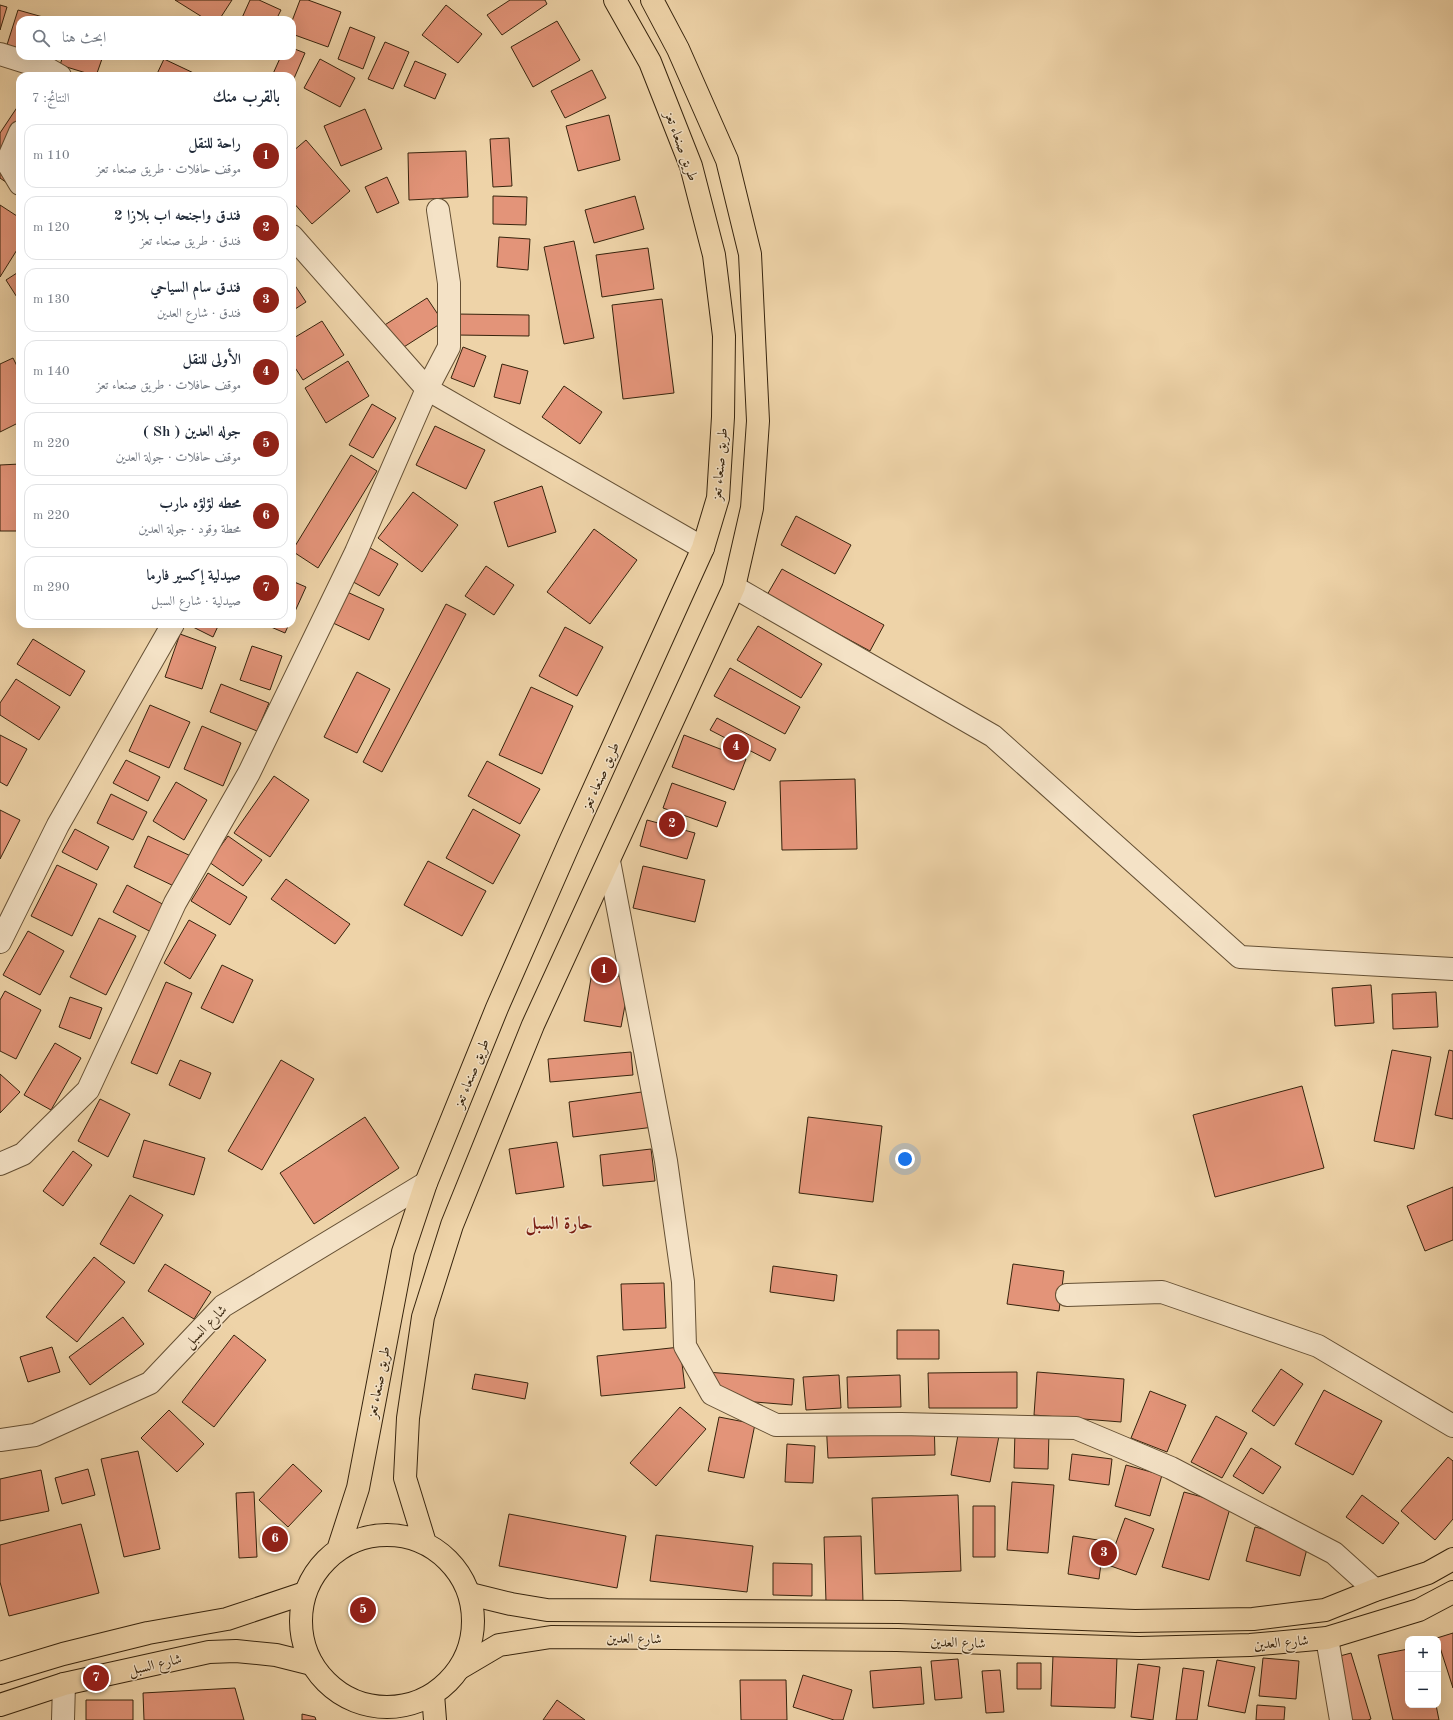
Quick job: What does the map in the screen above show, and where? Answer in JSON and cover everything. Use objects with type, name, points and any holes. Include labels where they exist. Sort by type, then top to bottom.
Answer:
[{"type":"main road","name":"طريق صنعاء تعز","points":[[338,1550],[358,1488],[403,1252],[426,1183],[497,1008],[569,844],[703,548],[718,498],[723,417],[724,336],[714,255],[691,166],[650,62],[615,0]]},
{"type":"main road","points":[[425,1543],[406,1478],[408,1418],[423,1317],[452,1225],[533,1025],[734,587],[752,508],[758,421],[750,254],[728,160],[678,49],[652,0]]},
{"type":"main road","points":[[394,1535],[425,1543],[444,1556],[460,1573],[470,1594],[473,1632],[460,1668],[433,1694],[412,1704],[390,1707],[372,1712],[345,1696],[326,1682],[312,1664],[303,1641],[300,1616],[305,1592],[318,1569],[338,1550],[363,1538],[394,1535]]},
{"type":"main road","name":"شارع العدين","points":[[470,1594],[511,1604],[546,1610],[899,1612],[1135,1621],[1254,1619],[1325,1610],[1375,1590],[1428,1573],[1453,1559]]},
{"type":"main road","points":[[0,1673],[63,1654],[148,1633],[227,1619],[305,1592]]},
{"type":"main road","name":"شارع العدين","points":[[460,1668],[499,1645],[551,1637],[897,1640],[1140,1648],[1250,1645],[1327,1638],[1419,1610],[1453,1592]]},
{"type":"main road","name":"شارع السبل","points":[[0,1705],[64,1684],[209,1652],[236,1651],[276,1656],[312,1664]]},
{"type":"main road","points":[[433,1694],[435,1720]]},
{"type":"street","points":[[0,54],[46,72]]},
{"type":"street","points":[[16,141],[7,162],[16,177]]},
{"type":"street","points":[[0,1164],[23,1154],[88,1090],[175,903],[249,773],[353,559],[427,389],[449,347],[449,283],[438,210]]},
{"type":"street","points":[[296,241],[427,389],[703,548]]},
{"type":"street","points":[[734,587],[993,736],[1240,957],[1453,970]]},
{"type":"street","points":[[0,942],[58,825],[171,628]]},
{"type":"street","points":[[609,861],[666,1161],[683,1282],[685,1346],[712,1394],[776,1425],[901,1424],[1076,1428],[1171,1468],[1334,1553],[1375,1590]]},
{"type":"street","name":"شارع السبل","points":[[0,1440],[35,1435],[150,1383],[223,1306],[426,1183]]},
{"type":"street","points":[[1067,1295],[1162,1292],[1318,1346],[1453,1426]]},
{"type":"street","points":[[1327,1638],[1341,1720]]},
{"type":"street","points":[[63,1720],[64,1684]]},
{"type":"building","points":[[175,0],[232,0],[222,16],[201,16]]},
{"type":"building","points":[[250,0],[259,0],[281,10],[278,16],[243,16]]},
{"type":"building","points":[[300,0],[308,0],[341,12],[328,47],[296,35],[296,16],[294,16]]},
{"type":"building","points":[[510,0],[545,0],[547,4],[502,35],[487,15]]},
{"type":"building","points":[[0,5],[7,7],[0,30]]},
{"type":"building","points":[[446,5],[482,34],[458,63],[422,35]]},
{"type":"building","points":[[18,10],[39,16],[16,16]]},
{"type":"building","points":[[16,16],[16,52],[6,48]]},
{"type":"building","points":[[557,21],[580,60],[533,87],[511,47]]},
{"type":"building","points":[[350,27],[375,37],[363,69],[338,59]]},
{"type":"building","points":[[385,42],[409,52],[393,89],[368,79]]},
{"type":"building","points":[[296,50],[305,53],[296,74],[296,72],[274,72],[279,60],[296,60]]},
{"type":"building","points":[[320,59],[355,78],[340,107],[304,88]]},
{"type":"building","points":[[62,60],[102,60],[97,72],[83,72],[60,65]]},
{"type":"building","points":[[164,60],[166,60],[192,72],[158,72]]},
{"type":"building","points":[[415,61],[446,74],[435,99],[404,86]]},
{"type":"building","points":[[592,70],[606,98],[565,118],[551,91]]},
{"type":"building","points":[[16,109],[16,177],[10,185],[0,178],[0,133]]},
{"type":"building","points":[[365,109],[382,149],[341,166],[324,126]]},
{"type":"building","points":[[609,115],[620,160],[578,171],[566,126]]},
{"type":"building","points":[[509,138],[512,186],[493,187],[490,139]]},
{"type":"building","points":[[306,140],[350,191],[312,224],[296,206],[296,149]]},
{"type":"building","points":[[466,151],[468,197],[409,200],[408,153]]},
{"type":"building","points":[[387,177],[399,203],[377,213],[365,187]]},
{"type":"building","points":[[493,196],[527,197],[526,225],[493,224]]},
{"type":"building","points":[[635,196],[644,229],[594,243],[585,210]]},
{"type":"building","points":[[0,205],[16,215],[16,251],[0,277]]},
{"type":"building","points":[[499,237],[530,239],[528,270],[497,267]]},
{"type":"building","points":[[574,241],[594,338],[564,344],[544,247]]},
{"type":"building","points":[[648,248],[654,289],[602,297],[596,255]]},
{"type":"building","points":[[16,274],[16,296],[6,280]]},
{"type":"building","points":[[296,287],[306,302],[296,308]]},
{"type":"building","points":[[427,298],[443,322],[396,352],[380,328]]},
{"type":"building","points":[[662,299],[674,393],[623,399],[612,305]]},
{"type":"building","points":[[456,314],[529,315],[529,336],[456,335]]},
{"type":"building","points":[[322,321],[344,355],[303,380],[296,369],[296,337]]},
{"type":"building","points":[[463,347],[486,356],[474,387],[451,378]]},
{"type":"building","points":[[13,358],[16,364],[16,424],[0,432],[0,364]]},
{"type":"building","points":[[348,361],[369,396],[326,423],[305,388]]},
{"type":"building","points":[[502,364],[528,371],[520,404],[494,397]]},
{"type":"building","points":[[564,386],[602,412],[580,444],[542,417]]},
{"type":"building","points":[[372,404],[396,418],[373,458],[349,445]]},
{"type":"building","points":[[435,426],[485,450],[466,489],[416,465]]},
{"type":"building","points":[[351,455],[377,471],[318,568],[296,554],[296,544]]},
{"type":"building","points":[[16,464],[16,531],[0,531],[0,465]]},
{"type":"building","points":[[542,486],[556,532],[508,547],[494,502]]},
{"type":"building","points":[[413,492],[458,525],[422,572],[378,538]]},
{"type":"building","points":[[796,516],[851,545],[835,574],[781,545]]},
{"type":"building","points":[[594,529],[637,560],[590,624],[547,592]]},
{"type":"building","points":[[365,545],[398,564],[379,596],[346,578]]},
{"type":"building","points":[[486,566],[514,585],[494,615],[465,596]]},
{"type":"building","points":[[782,569],[884,625],[870,651],[767,595]]},
{"type":"building","points":[[296,583],[306,587],[296,609]]},
{"type":"building","points":[[345,591],[384,609],[369,640],[331,622]]},
{"type":"building","points":[[446,604],[466,614],[382,772],[363,762]]},
{"type":"building","points":[[758,626],[822,664],[801,698],[737,660]]},
{"type":"building","points":[[565,627],[603,647],[577,696],[539,676]]},
{"type":"building","points":[[195,628],[217,628],[213,637]]},
{"type":"building","points":[[273,628],[287,628],[285,633]]},
{"type":"building","points":[[180,634],[216,647],[202,689],[165,677]]},
{"type":"building","points":[[33,639],[85,671],[70,696],[17,664]]},
{"type":"building","points":[[252,646],[282,656],[270,690],[240,680]]},
{"type":"building","points":[[730,668],[800,707],[785,734],[714,696]]},
{"type":"building","points":[[357,672],[390,689],[357,753],[324,737]]},
{"type":"building","points":[[16,679],[60,707],[39,740],[0,715],[0,703]]},
{"type":"building","points":[[221,684],[269,703],[257,731],[210,712]]},
{"type":"building","points":[[531,687],[573,706],[542,774],[499,755]]},
{"type":"building","points":[[150,705],[190,722],[169,768],[129,751]]},
{"type":"building","points":[[717,718],[776,749],[770,761],[710,730]]},
{"type":"building","points":[[202,726],[241,743],[223,786],[184,769]]},
{"type":"building","points":[[0,735],[27,749],[7,786],[0,782]]},
{"type":"building","points":[[684,735],[746,759],[734,790],[672,767]]},
{"type":"building","points":[[126,760],[160,777],[148,801],[113,783]]},
{"type":"building","points":[[487,761],[540,789],[520,824],[468,796]]},
{"type":"building","points":[[274,776],[309,800],[270,857],[234,833]]},
{"type":"building","points":[[855,779],[857,849],[782,850],[780,781]]},
{"type":"building","points":[[176,782],[207,800],[184,840],[153,821]]},
{"type":"building","points":[[672,783],[726,802],[717,827],[663,808]]},
{"type":"building","points":[[111,794],[147,812],[133,840],[97,823]]},
{"type":"building","points":[[473,809],[520,835],[493,884],[446,858]]},
{"type":"building","points":[[0,810],[20,820],[0,859]]},
{"type":"building","points":[[647,820],[695,833],[687,859],[640,846]]},
{"type":"building","points":[[75,829],[109,847],[97,870],[62,852]]},
{"type":"building","points":[[148,836],[193,857],[178,888],[134,867]]},
{"type":"building","points":[[228,836],[262,860],[243,886],[209,862]]},
{"type":"building","points":[[428,861],[486,891],[462,936],[404,905]]},
{"type":"building","points":[[57,865],[97,884],[72,936],[31,916]]},
{"type":"building","points":[[643,866],[705,880],[695,922],[633,908]]},
{"type":"building","points":[[208,873],[247,897],[230,925],[191,901]]},
{"type":"building","points":[[286,879],[350,924],[335,944],[271,899]]},
{"type":"building","points":[[127,885],[168,907],[153,933],[113,912]]},
{"type":"building","points":[[99,918],[136,936],[106,995],[70,977]]},
{"type":"building","points":[[189,920],[216,935],[190,979],[164,963]]},
{"type":"building","points":[[28,931],[64,951],[40,995],[3,975]]},
{"type":"building","points":[[222,965],[253,980],[233,1023],[201,1008]]},
{"type":"building","points":[[592,972],[630,978],[621,1027],[584,1021]]},
{"type":"building","points":[[166,982],[192,993],[157,1074],[131,1063]]},
{"type":"building","points":[[1371,985],[1374,1023],[1335,1026],[1332,988]]},
{"type":"building","points":[[5,991],[41,1010],[16,1059],[0,1051],[0,1000]]},
{"type":"building","points":[[1436,992],[1438,1027],[1393,1029],[1392,994]]},
{"type":"building","points":[[70,997],[102,1008],[90,1039],[59,1027]]},
{"type":"building","points":[[55,1043],[81,1058],[51,1110],[24,1095]]},
{"type":"building","points":[[1392,1050],[1431,1057],[1414,1149],[1374,1141]]},
{"type":"building","points":[[1449,1050],[1453,1051],[1453,1119],[1435,1115]]},
{"type":"building","points":[[631,1052],[633,1075],[550,1082],[548,1059]]},
{"type":"building","points":[[180,1060],[211,1073],[200,1099],[169,1085]]},
{"type":"building","points":[[281,1060],[314,1079],[262,1170],[228,1151]]},
{"type":"building","points":[[0,1074],[20,1092],[0,1113]]},
{"type":"building","points":[[1302,1086],[1324,1168],[1215,1197],[1193,1115]]},
{"type":"building","points":[[649,1091],[654,1127],[573,1137],[569,1102]]},
{"type":"building","points":[[100,1099],[130,1114],[108,1157],[78,1141]]},
{"type":"building","points":[[365,1117],[399,1168],[314,1224],[280,1173]]},
{"type":"building","points":[[808,1117],[882,1126],[873,1202],[799,1193]]},
{"type":"building","points":[[144,1140],[205,1158],[194,1195],[133,1177]]},
{"type":"building","points":[[557,1142],[564,1187],[516,1194],[509,1149]]},
{"type":"building","points":[[651,1149],[655,1181],[603,1186],[600,1155]]},
{"type":"building","points":[[73,1151],[92,1165],[63,1206],[43,1191]]},
{"type":"building","points":[[1453,1187],[1453,1240],[1425,1251],[1407,1206]]},
{"type":"building","points":[[130,1195],[163,1215],[134,1264],[100,1244]]},
{"type":"building","points":[[94,1257],[125,1282],[77,1342],[46,1317]]},
{"type":"building","points":[[165,1264],[211,1292],[194,1319],[148,1291]]},
{"type":"building","points":[[1013,1264],[1064,1271],[1059,1311],[1007,1304]]},
{"type":"building","points":[[773,1266],[837,1275],[834,1301],[770,1292]]},
{"type":"building","points":[[664,1283],[666,1328],[623,1330],[621,1284]]},
{"type":"building","points":[[123,1317],[144,1344],[90,1385],[69,1357]]},
{"type":"building","points":[[897,1330],[939,1330],[939,1359],[897,1359]]},
{"type":"building","points":[[234,1335],[266,1360],[214,1427],[182,1402]]},
{"type":"building","points":[[52,1347],[60,1372],[28,1382],[20,1357]]},
{"type":"building","points":[[680,1347],[685,1388],[601,1396],[597,1356]]},
{"type":"building","points":[[1281,1369],[1303,1384],[1274,1426],[1252,1411]]},
{"type":"building","points":[[707,1372],[794,1379],[792,1405],[705,1398]]},
{"type":"building","points":[[1017,1372],[1017,1408],[929,1408],[928,1373]]},
{"type":"building","points":[[1037,1372],[1124,1379],[1121,1422],[1034,1415]]},
{"type":"building","points":[[475,1374],[528,1383],[525,1399],[472,1389]]},
{"type":"building","points":[[839,1375],[841,1408],[806,1410],[803,1377]]},
{"type":"building","points":[[900,1375],[901,1407],[848,1408],[847,1377]]},
{"type":"building","points":[[1324,1390],[1382,1421],[1353,1475],[1295,1444]]},
{"type":"building","points":[[1150,1391],[1186,1405],[1167,1452],[1131,1438]]},
{"type":"building","points":[[680,1407],[706,1429],[656,1486],[630,1463]]},
{"type":"building","points":[[169,1410],[204,1444],[177,1472],[141,1438]]},
{"type":"building","points":[[1216,1416],[1247,1433],[1222,1478],[1191,1462]]},
{"type":"building","points":[[719,1417],[755,1424],[744,1478],[708,1471]]},
{"type":"building","points":[[934,1418],[935,1455],[828,1458],[826,1421]]},
{"type":"building","points":[[959,1429],[999,1436],[990,1482],[951,1475]]},
{"type":"building","points":[[1015,1431],[1049,1432],[1048,1469],[1014,1468]]},
{"type":"building","points":[[787,1444],[815,1446],[813,1483],[785,1482]]},
{"type":"building","points":[[1251,1448],[1281,1467],[1263,1494],[1233,1476]]},
{"type":"building","points":[[138,1451],[160,1549],[124,1557],[101,1459]]},
{"type":"building","points":[[1072,1454],[1112,1459],[1109,1485],[1069,1480]]},
{"type":"building","points":[[1448,1457],[1453,1461],[1453,1519],[1435,1540],[1401,1511]]},
{"type":"building","points":[[293,1464],[322,1491],[288,1527],[259,1500]]},
{"type":"building","points":[[1126,1465],[1162,1475],[1150,1516],[1115,1506]]},
{"type":"building","points":[[88,1469],[95,1495],[62,1504],[55,1478]]},
{"type":"building","points":[[41,1470],[49,1511],[0,1521],[0,1479]]},
{"type":"building","points":[[1012,1482],[1054,1485],[1048,1553],[1007,1550]]},
{"type":"building","points":[[254,1492],[257,1557],[239,1558],[236,1493]]},
{"type":"building","points":[[1184,1492],[1231,1505],[1209,1580],[1162,1567]]},
{"type":"building","points":[[958,1495],[961,1571],[875,1574],[872,1498]]},
{"type":"building","points":[[1362,1495],[1399,1523],[1383,1544],[1346,1517]]},
{"type":"building","points":[[973,1506],[995,1506],[995,1557],[973,1557]]},
{"type":"building","points":[[509,1514],[626,1536],[617,1588],[499,1566]]},
{"type":"building","points":[[1125,1518],[1154,1529],[1136,1575],[1108,1565]]},
{"type":"building","points":[[81,1524],[99,1593],[9,1616],[0,1582],[0,1545]]},
{"type":"building","points":[[1255,1527],[1309,1541],[1300,1576],[1246,1561]]},
{"type":"building","points":[[656,1535],[753,1546],[747,1592],[650,1581]]},
{"type":"building","points":[[861,1536],[863,1602],[826,1602],[824,1537]]},
{"type":"building","points":[[1073,1536],[1104,1541],[1099,1579],[1068,1574]]},
{"type":"building","points":[[773,1563],[812,1564],[812,1596],[773,1595]]},
{"type":"building","points":[[1453,1633],[1453,1688],[1441,1650],[1441,1637]]},
{"type":"building","points":[[1405,1650],[1405,1708],[1437,1708],[1439,1720],[1393,1720],[1378,1655]]},
{"type":"building","points":[[1351,1653],[1371,1719],[1368,1720],[1347,1720],[1329,1659]]},
{"type":"building","points":[[1053,1655],[1117,1657],[1115,1708],[1051,1706]]},
{"type":"building","points":[[1263,1658],[1299,1661],[1296,1699],[1259,1696]]},
{"type":"building","points":[[958,1659],[962,1698],[935,1700],[931,1661]]},
{"type":"building","points":[[1217,1660],[1255,1667],[1245,1713],[1208,1706]]},
{"type":"building","points":[[1017,1663],[1041,1663],[1041,1689],[1017,1689]]},
{"type":"building","points":[[1138,1664],[1160,1667],[1153,1720],[1131,1717]]},
{"type":"building","points":[[921,1667],[924,1704],[873,1708],[870,1671]]},
{"type":"building","points":[[1183,1668],[1204,1671],[1197,1720],[1176,1720]]},
{"type":"building","points":[[1000,1670],[1004,1712],[986,1713],[982,1671]]},
{"type":"building","points":[[803,1675],[852,1690],[843,1720],[834,1720],[793,1707]]},
{"type":"building","points":[[740,1680],[786,1680],[787,1720],[741,1720]]},
{"type":"building","points":[[235,1688],[244,1720],[144,1720],[143,1693]]},
{"type":"building","points":[[86,1700],[133,1700],[133,1720],[86,1720]]},
{"type":"building","points":[[557,1700],[585,1720],[543,1720]]},
{"type":"building","points":[[1257,1705],[1285,1707],[1284,1720],[1256,1720]]},
{"type":"building","points":[[302,1714],[315,1717],[316,1720],[302,1720]]},
{"type":"place","name":"الأولى للنقل","points":[[736,747]]},
{"type":"place","name":"فندق واجنحه اب بلازا 2","points":[[672,824]]},
{"type":"place","name":"راحة للنقل","points":[[604,970]]},
{"type":"place","name":"محطه لؤلؤه مارب","points":[[275,1539]]},
{"type":"place","name":"فندق سام السياحي","points":[[1104,1553]]},
{"type":"place","name":"جوله العدين ( Sh )","points":[[363,1610]]},
{"type":"place","name":"صيدلية إكسير فارما","points":[[96,1678]]},
{"type":"district","name":"حارة السبل","points":[[559,1223]]}]
